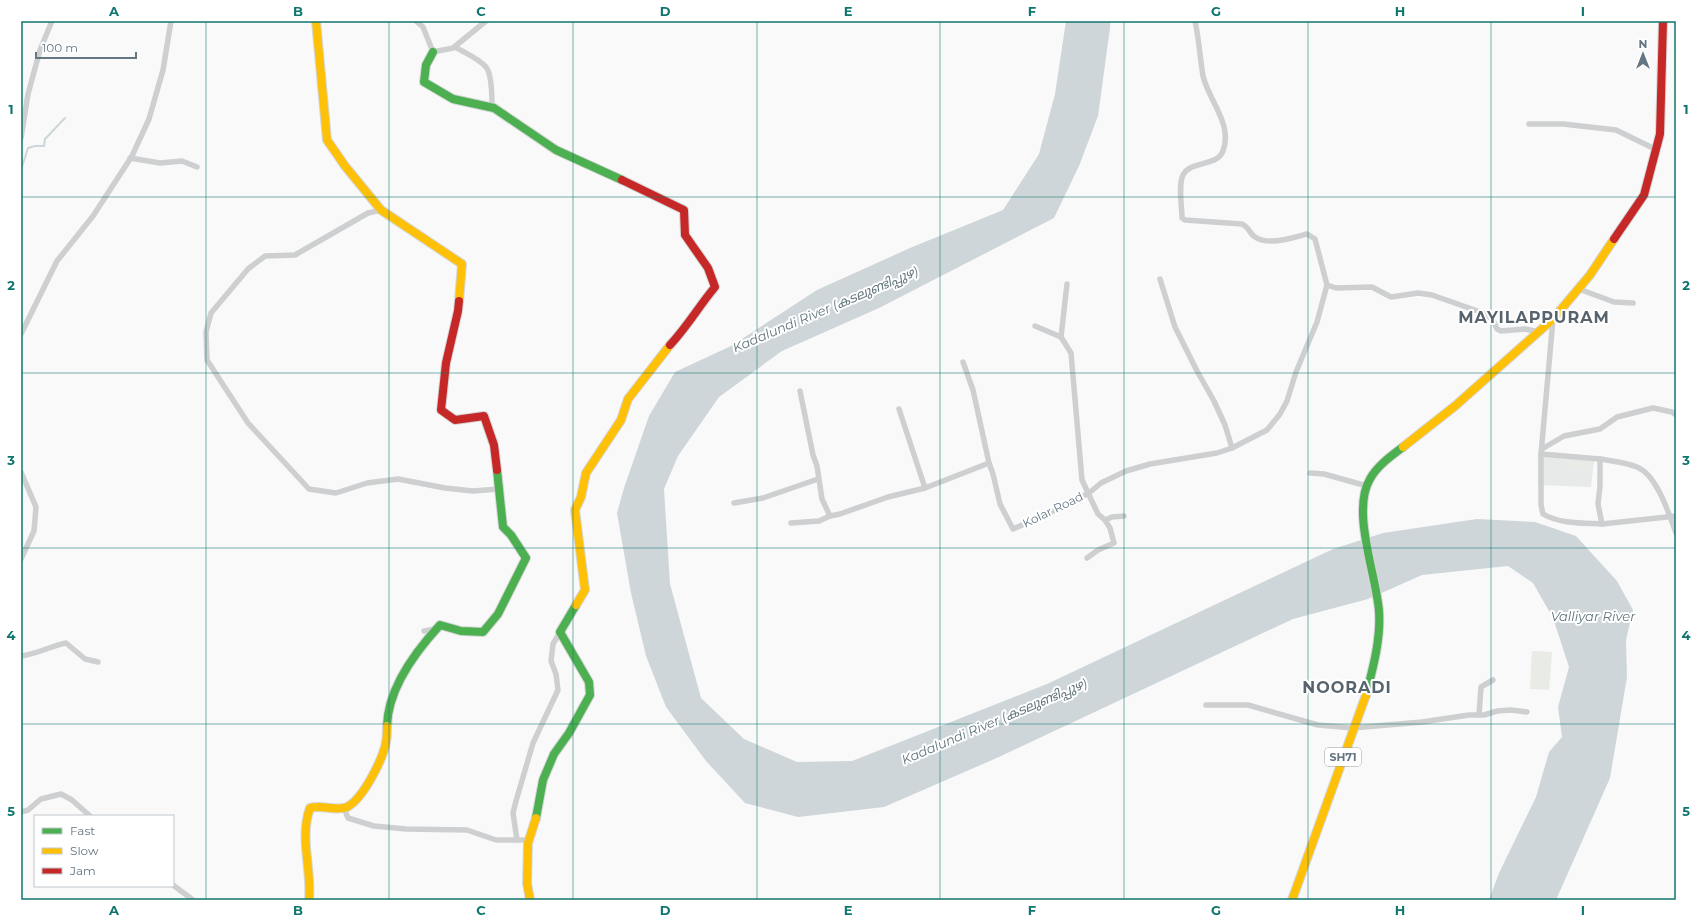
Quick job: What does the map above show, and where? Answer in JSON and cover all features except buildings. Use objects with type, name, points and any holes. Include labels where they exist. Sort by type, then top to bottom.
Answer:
[{"type":"street","points":[[21,138],[28,94],[40,50],[52,21]]},
{"type":"street","points":[[21,334],[57,260],[93,216],[130,158],[149,119],[163,70],[171,21]]},
{"type":"street","points":[[316,21],[327,140],[345,166],[381,210],[462,264],[458,311],[446,363],[441,410],[455,420],[484,416],[494,446],[503,527],[511,535],[526,558],[498,614],[483,632],[461,631],[440,625]]},
{"type":"street","points":[[416,21],[423,27],[433,52]]},
{"type":"street","points":[[486,21],[455,47],[433,52],[426,65],[424,82],[453,99],[492,107],[556,150],[613,175],[684,210],[685,236],[708,268],[715,287],[701,303],[680,335],[665,351],[628,399],[621,420],[586,473],[581,497],[575,510],[585,590],[553,644],[551,661],[556,674],[558,690],[533,743],[516,801],[513,813],[517,840]]},
{"type":"street","points":[[1195,21],[1204,76],[1210,95],[1219,112],[1225,132],[1224,144],[1220,156],[1203,164],[1189,167],[1182,176],[1182,218],[1185,220],[1242,224],[1247,226],[1254,237],[1261,240],[1284,240],[1307,234],[1315,239],[1327,285],[1336,288],[1372,287],[1391,297],[1418,293],[1432,294],[1486,314],[1493,320],[1497,329],[1501,331],[1526,328],[1539,332]]},
{"type":"street","name":"SH71","points":[[1292,900],[1366,694],[1378,642],[1379,612],[1363,520],[1364,493],[1370,478],[1388,458],[1455,406],[1553,318],[1579,288],[1644,195],[1660,134],[1663,21]]},
{"type":"street","points":[[455,47],[488,68],[492,107]]},
{"type":"street","points":[[1529,124],[1563,124],[1616,130],[1657,150]]},
{"type":"street","points":[[130,158],[160,163],[182,161],[198,167]]},
{"type":"street","points":[[381,210],[368,213],[294,255],[265,256],[248,269],[211,313],[206,332],[207,360],[248,423],[310,489],[336,493],[367,483],[398,479],[445,488],[472,491],[499,489]]},
{"type":"street","points":[[1160,279],[1175,327],[1214,401],[1225,425],[1232,448]]},
{"type":"street","points":[[1061,338],[1067,284]]},
{"type":"street","name":"Kolar Road","points":[[989,463],[1000,504],[1013,529],[1089,493],[1101,483],[1126,471],[1150,464],[1218,453],[1232,448],[1267,430],[1280,414],[1287,400],[1296,372],[1317,322],[1327,285]]},
{"type":"street","points":[[1579,288],[1614,302],[1633,303]]},
{"type":"street","points":[[1553,318],[1542,451],[1541,505],[1543,514],[1550,518],[1566,521],[1602,524],[1673,516]]},
{"type":"street","points":[[1035,326],[1061,338],[1071,353],[1082,480],[1098,514],[1105,520],[1110,528],[1114,544],[1098,550],[1087,558]]},
{"type":"street","points":[[791,523],[819,521],[888,497],[925,488],[989,463],[973,390],[963,362]]},
{"type":"street","points":[[800,391],[813,455],[817,466],[822,499],[830,516]]},
{"type":"street","points":[[1542,451],[1564,436],[1600,429],[1618,417],[1653,408],[1672,412],[1676,415]]},
{"type":"street","points":[[899,409],[925,488]]},
{"type":"street","points":[[1542,451],[1600,459],[1637,467],[1651,479],[1673,516],[1676,533]]},
{"type":"street","points":[[1600,459],[1598,504],[1602,524]]},
{"type":"street","points":[[21,472],[36,507],[34,531],[21,559]]},
{"type":"street","points":[[1310,473],[1324,474],[1367,486]]},
{"type":"street","points":[[734,503],[763,498],[818,479]]},
{"type":"street","points":[[1105,520],[1112,517],[1124,516]]},
{"type":"street","points":[[424,631],[437,628],[440,625]]},
{"type":"street","points":[[309,900],[310,885],[305,838],[306,818],[308,812],[310,808],[315,806],[344,808],[350,804],[376,773],[386,741],[388,715],[397,686],[424,642],[440,625]]},
{"type":"street","points":[[530,900],[527,883],[526,862],[529,840],[543,780],[554,754],[590,695],[589,682],[560,632]]},
{"type":"street","points":[[21,656],[30,655],[66,643],[85,659],[98,662]]},
{"type":"street","points":[[1479,715],[1481,687],[1493,680]]},
{"type":"street","points":[[1206,705],[1248,705],[1318,726],[1353,728],[1422,722],[1511,710],[1527,712]]},
{"type":"street","points":[[21,812],[28,810],[41,799],[61,794],[72,800],[89,815]]},
{"type":"street","points":[[344,808],[348,818],[374,826],[406,829],[467,830],[496,840],[529,840]]},
{"type":"street","points":[[174,886],[193,900]]},
{"type":"shaded area","points":[[1538,456],[1594,461],[1591,487],[1538,485]]},
{"type":"shaded area","points":[[1567,461],[1589,462],[1588,470],[1568,470]]},
{"type":"shaded area","points":[[1532,651],[1552,652],[1549,690],[1530,689]]},
{"type":"water","name":"Valliyar River","points":[[1066,21],[1110,21],[1110,28],[1098,116],[1079,166],[1054,218],[879,308],[782,351],[719,397],[678,456],[664,489],[670,584],[701,698],[744,739],[797,762],[852,761],[1047,684],[1333,549],[1383,533],[1477,519],[1535,522],[1576,536],[1617,581],[1633,610],[1626,640],[1627,677],[1610,778],[1556,900],[1489,900],[1499,873],[1536,797],[1549,752],[1562,737],[1558,707],[1569,667],[1553,618],[1533,583],[1508,566],[1422,575],[1368,599],[1293,619],[999,757],[884,807],[798,817],[745,803],[706,761],[666,707],[646,656],[631,593],[617,513],[649,416],[675,372],[731,346],[817,290],[910,248],[1003,210],[1039,154],[1055,94]]},
{"type":"waterway","points":[[21,170],[28,148],[44,146],[45,139],[65,118]]},
{"type":"traffic: fast","points":[[433,52],[426,65],[424,82],[453,99],[494,108],[556,150],[622,180]]},
{"type":"traffic: fast","points":[[1366,695],[1376,653],[1379,632],[1379,611],[1366,543],[1363,508],[1365,492],[1370,479],[1376,470],[1403,447]]},
{"type":"traffic: fast","points":[[387,726],[392,698],[398,684],[404,671],[421,647],[440,625],[461,631],[483,632],[498,614],[526,558],[511,535],[503,527],[497,470]]},
{"type":"traffic: fast","points":[[536,818],[543,780],[554,754],[569,733],[590,695],[589,682],[560,632],[576,605]]},
{"type":"traffic: slow","points":[[316,21],[327,140],[345,166],[381,210],[462,264],[459,301]]},
{"type":"traffic: slow","points":[[1403,447],[1455,406],[1553,319],[1590,275],[1614,239]]},
{"type":"traffic: slow","points":[[576,605],[585,590],[575,510],[581,497],[586,473],[621,420],[628,399],[670,345]]},
{"type":"traffic: slow","points":[[1292,900],[1366,695]]},
{"type":"traffic: slow","points":[[309,900],[306,831],[310,808],[319,807],[338,809],[347,807],[353,803],[366,787],[377,768],[386,742],[387,726]]},
{"type":"traffic: slow","points":[[530,900],[527,883],[528,843],[536,818]]},
{"type":"traffic: jam","points":[[1614,239],[1644,195],[1660,134],[1663,21]]},
{"type":"traffic: jam","points":[[622,180],[684,210],[685,235],[708,268],[715,287],[670,345]]},
{"type":"traffic: jam","points":[[459,301],[446,363],[441,410],[455,420],[484,416],[494,445],[497,470]]},
{"type":"district","name":"MAYILAPPURAM","points":[[1534,317]]},
{"type":"district","name":"NOORADI","points":[[1347,687]]},
{"type":"water label","name":"Kadalundi River (കടലുണ്ടിപ്പുഴ)","points":[[825,309]]},
{"type":"water label","name":"Kadalundi River (കടലുണ്ടിപ്പുഴ)","points":[[994,721]]}]
